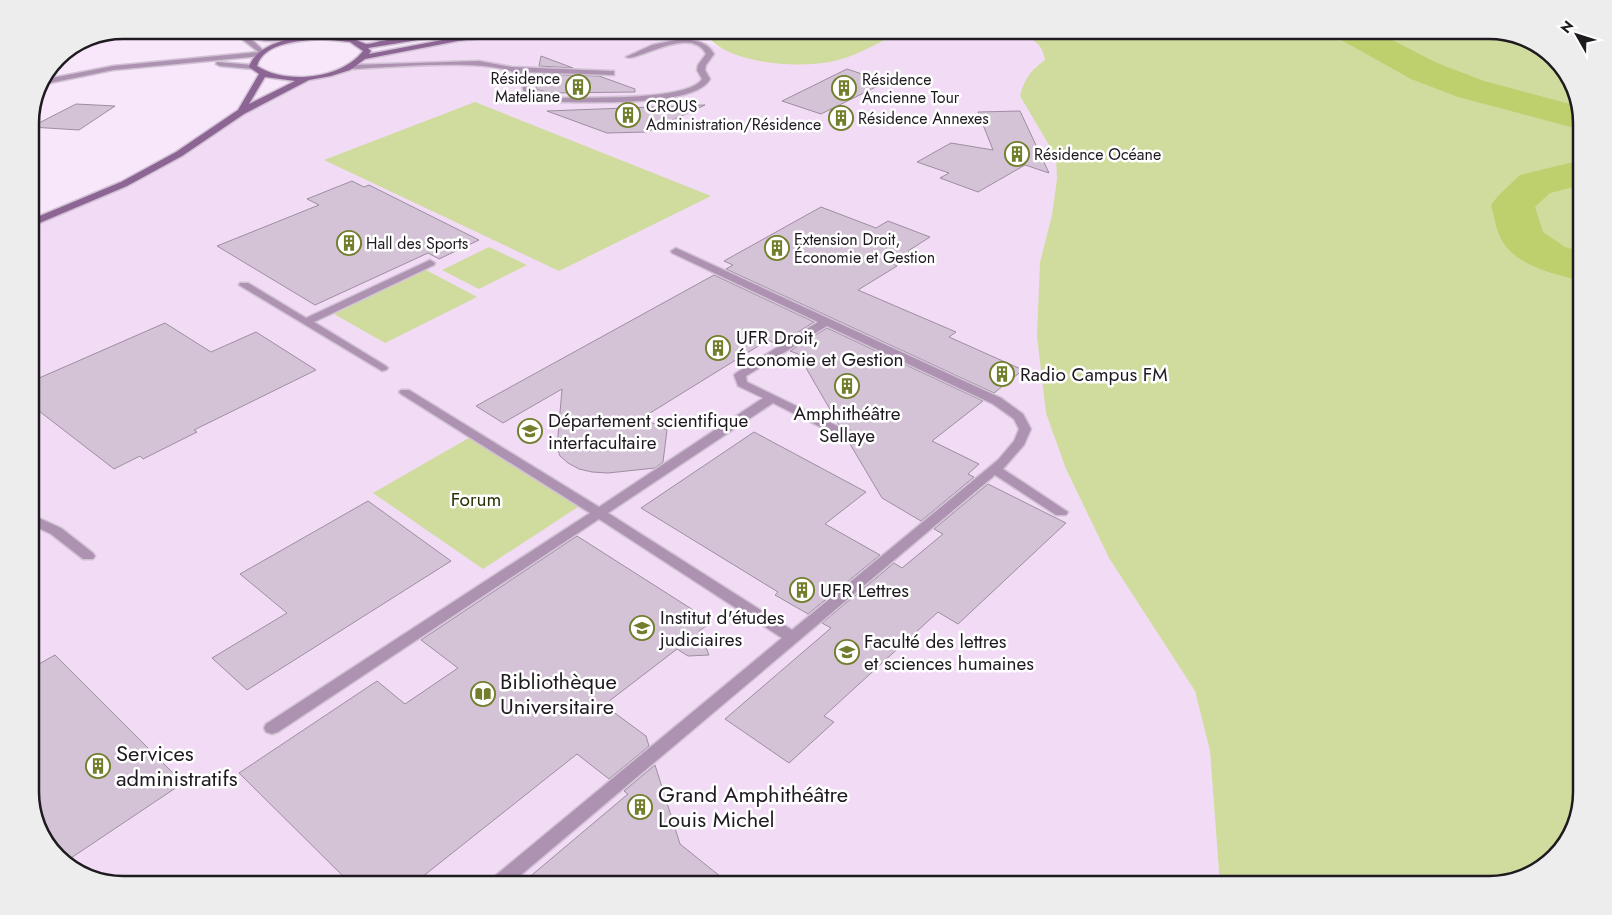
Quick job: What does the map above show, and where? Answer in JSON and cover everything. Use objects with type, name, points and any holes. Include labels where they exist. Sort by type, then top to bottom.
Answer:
[{"type":"main road","points":[[305,39],[279,44],[260,53],[253,60],[253,66],[263,74],[284,78],[309,77],[330,74],[351,67],[365,57],[458,39]]},
{"type":"main road","points":[[348,39],[364,46],[409,39]]},
{"type":"main road","points":[[364,46],[367,51],[365,57]]},
{"type":"main road","points":[[241,112],[263,74]]},
{"type":"main road","points":[[39,220],[124,184],[179,154],[241,112],[309,77]]},
{"type":"street","points":[[246,39],[260,53]]},
{"type":"street","points":[[252,45],[266,39],[297,40]]},
{"type":"street","points":[[512,68],[522,73],[526,79],[527,91],[546,98],[582,100],[668,97],[690,91],[704,83],[706,79],[701,70],[702,64],[710,54],[709,50],[698,44],[680,40],[654,47],[630,57]]},
{"type":"street","points":[[50,81],[113,68],[260,53]]},
{"type":"street","points":[[193,61],[253,66]]},
{"type":"street","points":[[351,67],[479,63],[512,68],[611,73]]},
{"type":"street","points":[[507,876],[994,470],[1020,442],[1024,429],[1019,417],[997,401],[676,252]]},
{"type":"street","points":[[306,322],[430,263]]},
{"type":"street","points":[[244,285],[382,368]]},
{"type":"street","points":[[826,321],[740,375],[742,384],[856,440]]},
{"type":"street","points":[[405,392],[599,513],[792,637]]},
{"type":"street","points":[[272,728],[772,398]]},
{"type":"street","points":[[994,470],[1061,512]]},
{"type":"street","points":[[39,522],[56,531],[88,556]]},
{"type":"shaded area","points":[[458,39],[692,39],[752,59],[838,60],[888,39],[1035,40],[1043,49],[1045,60],[1036,66],[1020,96],[1056,157],[1057,179],[1052,215],[1040,262],[1066,469],[1109,558],[1195,691],[1210,751],[1219,876],[112,876],[90,870],[63,852],[50,834],[43,819],[39,798],[39,220],[124,184],[241,112],[309,77],[330,74],[365,57]]},
{"type":"green space","points":[[712,39],[887,39],[856,54],[838,60],[808,64],[772,63],[754,60],[723,49]]},
{"type":"green space","points":[[1031,39],[1500,39],[1522,45],[1540,56],[1549,63],[1565,85],[1572,106],[1573,117],[1573,803],[1567,825],[1556,843],[1549,852],[1531,865],[1522,870],[1500,876],[1219,876],[1210,751],[1195,691],[1109,558],[1066,469],[1046,413],[1037,336],[1040,262],[1052,215],[1057,179],[1056,157],[1020,96],[1029,75],[1045,60],[1039,46]]},
{"type":"green space","points":[[475,102],[711,196],[559,271],[324,160]]},
{"type":"green space","points":[[489,247],[527,265],[479,289],[442,270]]},
{"type":"green space","points":[[426,270],[477,297],[385,343],[334,314]]},
{"type":"green space","name":"Forum","points":[[474,435],[584,503],[483,569],[373,493]]},
{"type":"building","points":[[541,56],[573,68],[539,66]]},
{"type":"building","name":"Résidence Ancienne Tour","points":[[847,69],[886,82],[821,114],[782,101]]},
{"type":"building","name":"Résidence Mateliane","points":[[538,74],[599,76],[635,89],[635,92],[550,93],[536,89]]},
{"type":"building","points":[[76,104],[115,106],[79,130],[39,128],[39,123]]},
{"type":"building","name":"CROUS Administration/Résidence","points":[[705,105],[647,132],[607,133],[547,111]]},
{"type":"building","name":"Résidence Océane","points":[[1020,111],[1049,173],[1025,165],[978,192],[940,178],[949,173],[917,162],[951,143],[993,150],[978,112]]},
{"type":"building","name":"Hall des Sports","points":[[352,181],[364,187],[369,185],[479,240],[439,259],[428,253],[315,305],[217,246],[319,205],[307,199]]},
{"type":"building","points":[[821,207],[876,228],[888,221],[930,237],[908,251],[912,252],[893,264],[897,266],[858,290],[956,332],[949,337],[1023,370],[994,393],[726,269],[733,265],[724,261]]},
{"type":"building","points":[[714,275],[814,322],[778,345],[768,340],[642,418],[667,430],[663,462],[655,468],[608,473],[579,469],[568,463],[560,456],[557,447],[562,389],[503,423],[476,406]]},
{"type":"building","points":[[165,323],[211,352],[256,332],[316,370],[194,430],[197,432],[143,459],[140,456],[114,469],[39,411],[39,378]]},
{"type":"building","points":[[827,328],[983,401],[932,441],[979,464],[968,474],[974,477],[921,521],[882,498],[850,444],[860,445],[864,439],[861,435],[839,425],[798,354],[790,351]]},
{"type":"building","points":[[754,432],[866,492],[825,524],[880,555],[808,614],[775,595],[778,592],[641,508]]},
{"type":"building","points":[[988,484],[1066,523],[958,624],[938,612],[824,716],[834,722],[789,763],[725,719],[831,628],[822,623],[894,563],[902,568],[943,534],[934,529]]},
{"type":"building","points":[[368,501],[451,561],[247,690],[212,658],[287,613],[240,574]]},
{"type":"building","points":[[577,536],[712,622],[699,631],[709,655],[688,656],[677,649],[604,705],[646,736],[649,746],[609,779],[577,754],[423,876],[343,876],[239,773],[377,681],[405,704],[458,668],[421,640]]},
{"type":"building","name":"Services administratifs","points":[[55,655],[183,783],[71,858],[63,852],[50,834],[40,809],[39,664]]},
{"type":"building","name":"Grand Amphithéâtre Louis Michel","points":[[655,765],[680,844],[720,876],[531,876],[628,794],[624,791]]},
{"type":"waterway","points":[[1365,39],[1424,71],[1471,89],[1573,117]]},
{"type":"waterway","points":[[1573,174],[1535,184],[1513,205],[1523,238],[1549,257],[1573,264]]},
{"type":"place","name":"Résidence Mateliane","points":[[578,87]]},
{"type":"place","name":"Résidence Ancienne Tour","points":[[844,88]]},
{"type":"place","name":"CROUS Administration/Résidence","points":[[628,115]]},
{"type":"place","name":"Résidence Annexes","points":[[841,118]]},
{"type":"place","name":"Résidence Océane","points":[[1017,154]]},
{"type":"place","name":"Hall des Sports","points":[[349,243]]},
{"type":"place","name":"Extension Droit, Économie et Gestion","points":[[777,248]]},
{"type":"place","name":"UFR Droit, Économie et Gestion","points":[[718,348]]},
{"type":"place","name":"Radio Campus FM","points":[[1002,374]]},
{"type":"place","name":"Amphithéâtre Sellaye","points":[[847,386]]},
{"type":"place","name":"Département scientifique interfacultaire","points":[[530,431]]},
{"type":"place","name":"UFR Lettres","points":[[802,590]]},
{"type":"place","name":"Institut d'études judiciaires","points":[[642,628]]},
{"type":"place","name":"Faculté des lettres et sciences humaines","points":[[847,652]]},
{"type":"place","name":"Bibliothèque Universitaire","points":[[483,694]]},
{"type":"place","name":"Services administratifs","points":[[98,766]]},
{"type":"place","name":"Grand Amphithéâtre Louis Michel","points":[[640,807]]}]
